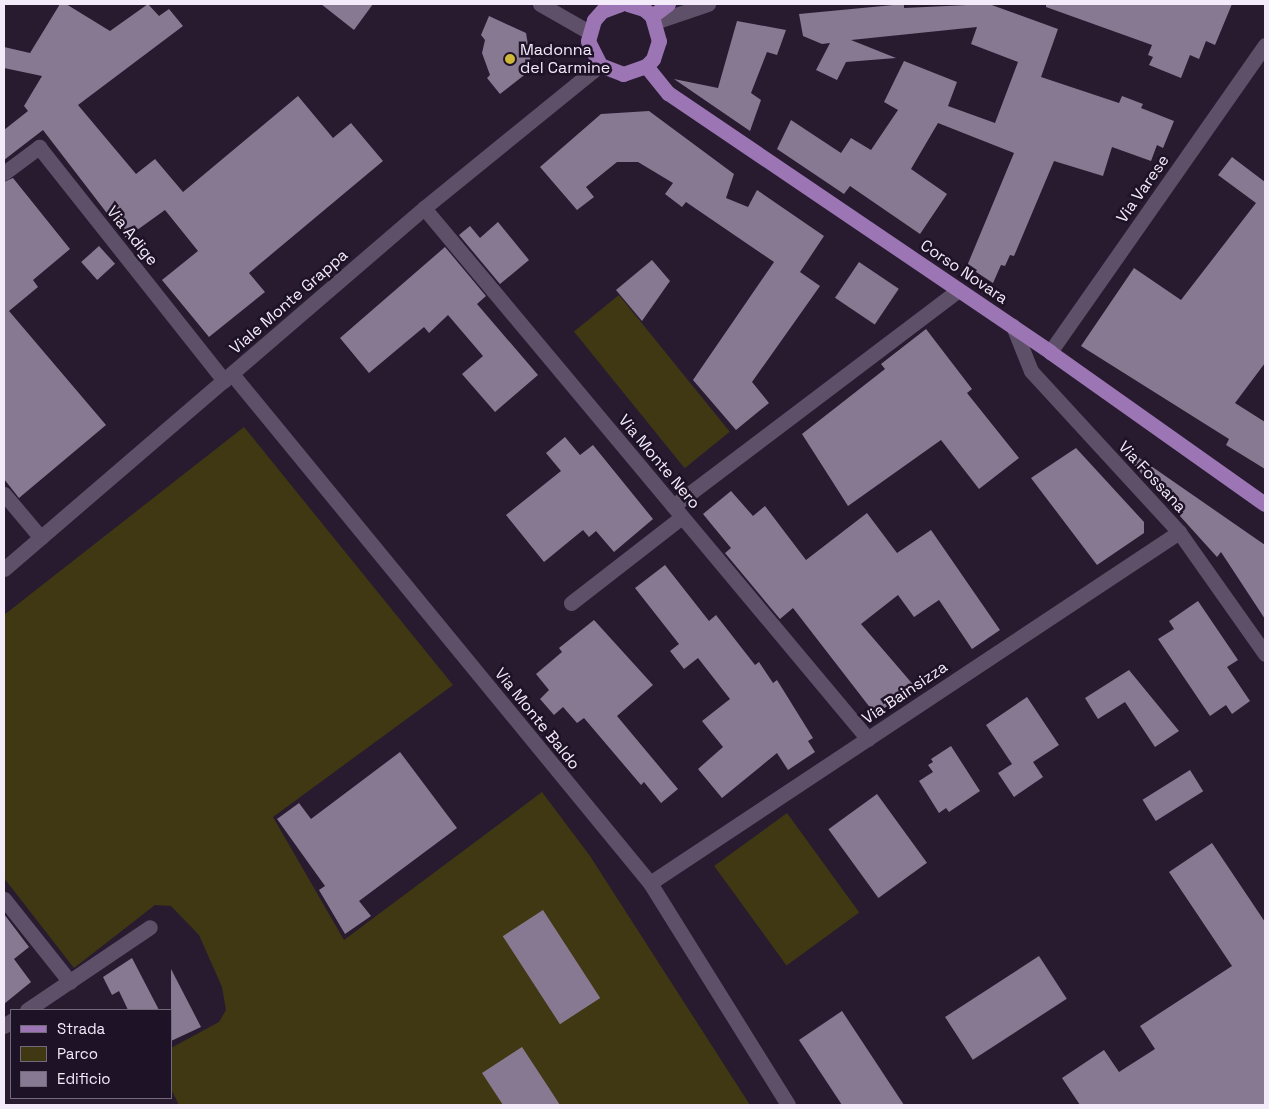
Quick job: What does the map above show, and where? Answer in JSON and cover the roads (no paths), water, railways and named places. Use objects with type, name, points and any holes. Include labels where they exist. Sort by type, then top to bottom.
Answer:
[{"type":"main road","points":[[621,4],[602,11],[589,32],[590,50],[600,65],[623,74],[646,66],[653,59],[659,41],[653,19],[644,9],[628,4]]},
{"type":"main road","points":[[653,19],[668,4]]},
{"type":"main road","name":"Corso Novara","points":[[646,66],[668,94],[1013,326],[1265,504]]},
{"type":"street","points":[[540,4],[589,32]]},
{"type":"street","points":[[653,19],[708,4]]},
{"type":"street","name":"Via Varese","points":[[1050,352],[1265,45]]},
{"type":"street","name":"Viale Monte Grappa","points":[[4,569],[424,208],[600,65]]},
{"type":"street","name":"Via Adige","points":[[4,173],[39,147],[228,377]]},
{"type":"street","name":"Via Monte Nero","points":[[424,208],[868,739]]},
{"type":"street","points":[[571,603],[677,512],[959,290]]},
{"type":"street","name":"Via Fossana","points":[[1013,326],[1031,371],[1179,532],[1265,654]]},
{"type":"street","name":"Via Monte Baldo","points":[[228,377],[650,883],[788,1105]]},
{"type":"street","points":[[4,494],[41,538]]},
{"type":"street","name":"Via Bainsizza","points":[[650,883],[1179,532]]},
{"type":"street","points":[[4,899],[70,982]]},
{"type":"street","points":[[29,1009],[150,927]]},
{"type":"place","name":"Madonna del Carmine","points":[[510,59]]}]
